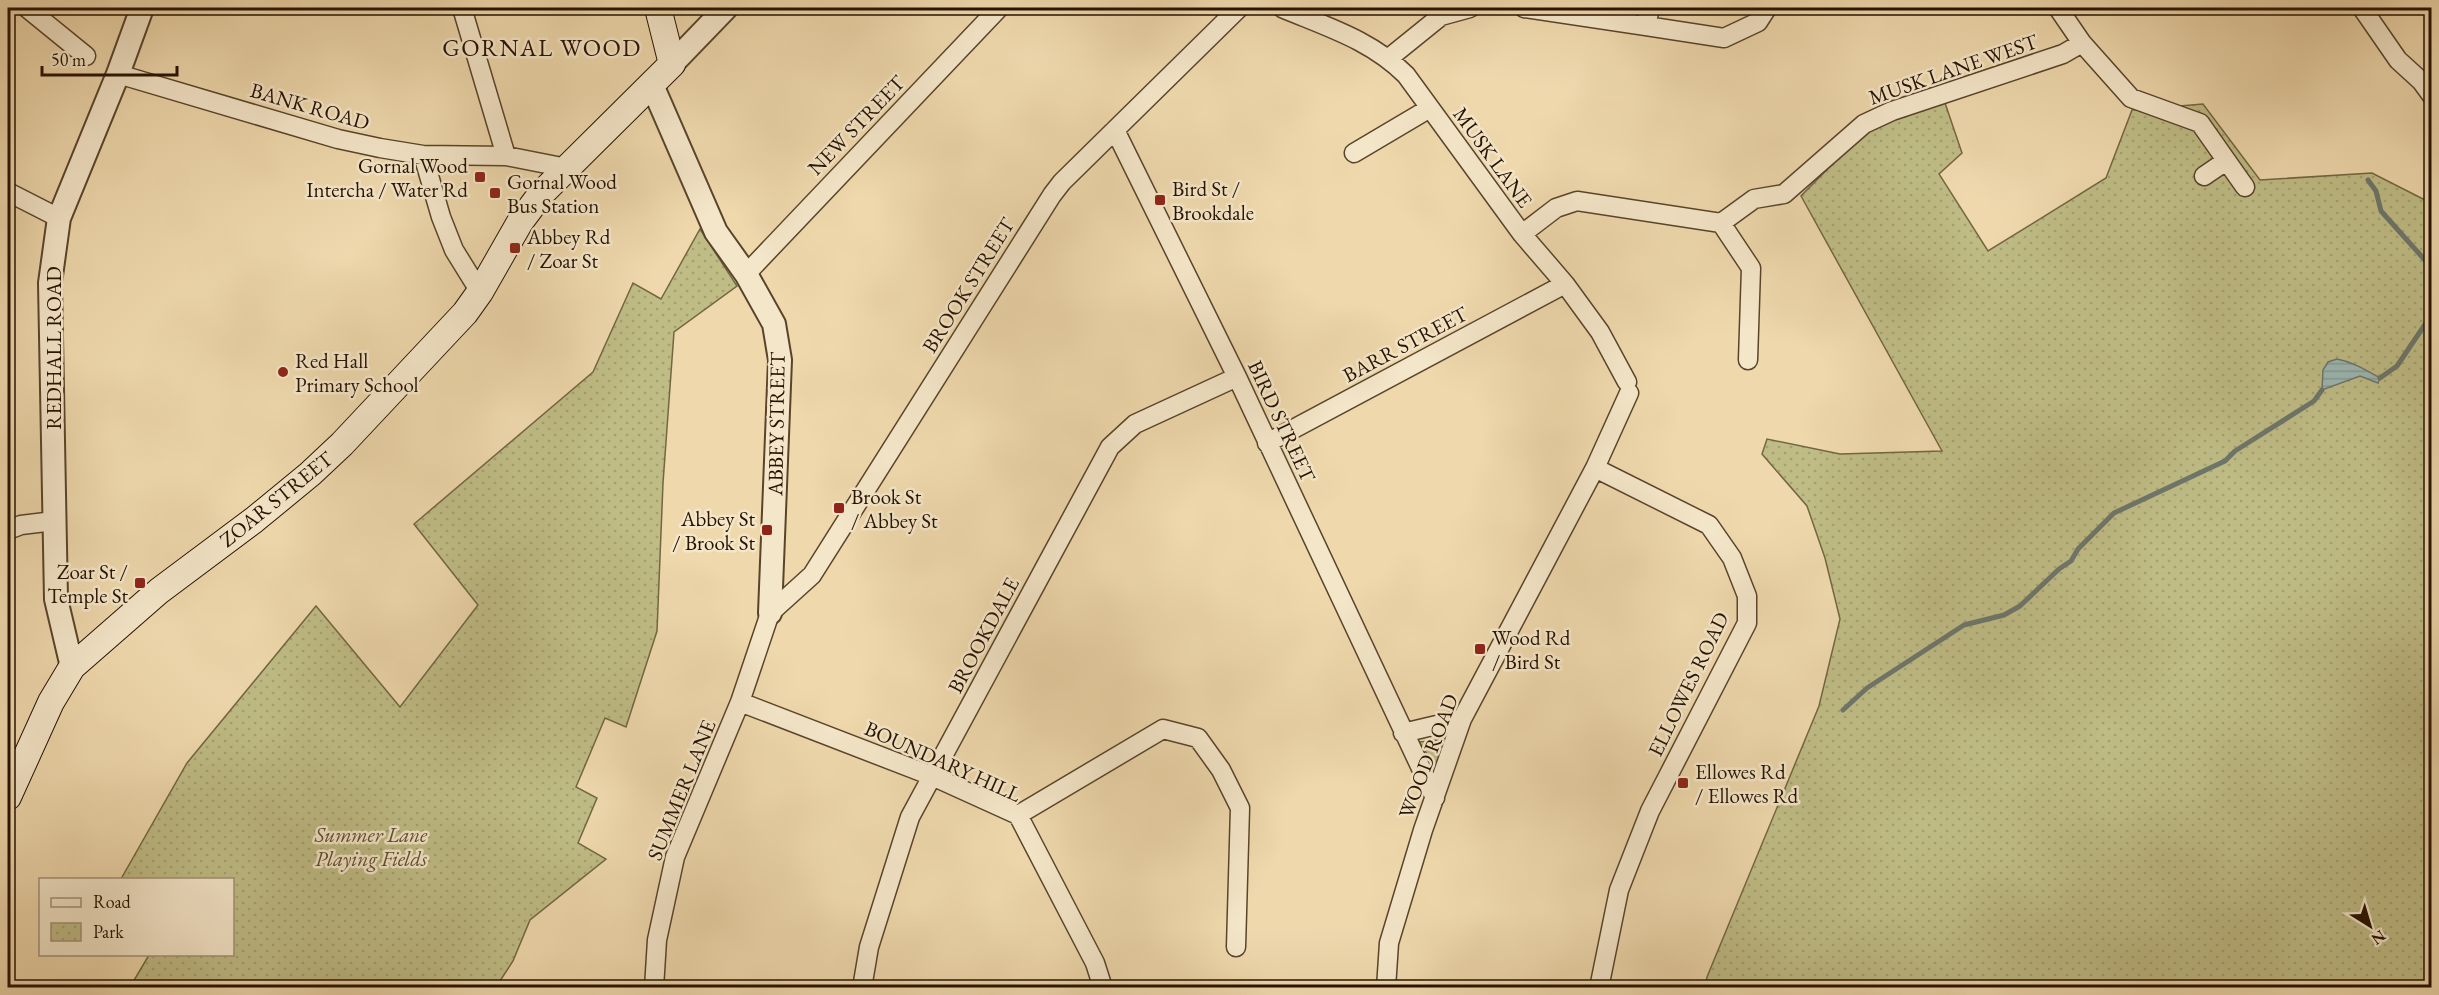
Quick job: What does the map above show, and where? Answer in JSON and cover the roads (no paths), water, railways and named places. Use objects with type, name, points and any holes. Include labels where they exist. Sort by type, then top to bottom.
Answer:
[{"type":"main road","points":[[658,8],[672,64]]},
{"type":"main road","name":"ZOAR STREET","points":[[8,797],[51,702],[72,667],[159,591],[254,520],[342,444],[465,314],[520,222],[540,194],[672,64]]},
{"type":"street","points":[[27,8],[86,56]]},
{"type":"street","name":"REDHALL ROAD","points":[[72,667],[56,599],[50,283],[59,218],[118,74],[142,8]]},
{"type":"street","points":[[462,8],[506,156]]},
{"type":"street","points":[[672,64],[726,8]]},
{"type":"street","name":"NEW STREET","points":[[746,274],[999,8]]},
{"type":"street","name":"BROOK STREET","points":[[770,613],[812,575],[1062,182],[1239,8]]},
{"type":"street","name":"MUSK LANE","points":[[1282,8],[1369,45],[1389,58],[1406,75],[1522,234],[1565,284],[1600,332],[1628,387]]},
{"type":"street","points":[[1389,58],[1441,16],[1470,8]]},
{"type":"street","points":[[1524,8],[1724,38],[1758,22],[1767,8]]},
{"type":"street","points":[[1646,26],[1650,8]]},
{"type":"street","points":[[2058,8],[2082,43],[2131,98],[2200,123],[2245,187]]},
{"type":"street","points":[[2362,8],[2398,60],[2428,84]]},
{"type":"street","name":"MUSK LANE WEST","points":[[1721,223],[1754,199],[1784,194],[1864,124],[1892,111],[2063,54],[2082,43]]},
{"type":"street","name":"BANK ROAD","points":[[118,74],[338,139],[423,155],[506,156],[567,168]]},
{"type":"street","name":"ABBEY STREET","points":[[652,86],[716,232],[746,274],[774,324],[780,360],[770,613]]},
{"type":"street","points":[[1354,153],[1430,108]]},
{"type":"street","name":"BIRD STREET","points":[[1115,130],[1237,377],[1435,798]]},
{"type":"street","points":[[423,155],[441,217],[454,250],[480,292]]},
{"type":"street","points":[[2204,176],[2226,161]]},
{"type":"street","points":[[8,192],[59,218]]},
{"type":"street","points":[[1522,234],[1556,208],[1577,201],[1721,223],[1751,268],[1748,360]]},
{"type":"street","name":"BARR STREET","points":[[1267,443],[1565,284]]},
{"type":"street","name":"BROOKDALE","points":[[862,987],[869,946],[910,817],[1110,447],[1135,424],[1237,377]]},
{"type":"street","name":"WOOD ROAD","points":[[1386,987],[1389,943],[1462,719],[1595,468],[1628,387]]},
{"type":"street","name":"ELLOWES ROAD","points":[[1595,468],[1708,525],[1732,558],[1747,596],[1746,623],[1650,811],[1619,890],[1599,987]]},
{"type":"street","points":[[8,530],[21,525],[54,520]]},
{"type":"street","name":"SUMMER LANE","points":[[654,987],[657,940],[675,858],[740,702],[770,613]]},
{"type":"street","name":"BOUNDARY HILL","points":[[740,702],[932,776],[1018,815],[1095,963],[1103,987]]},
{"type":"street","points":[[1403,733],[1462,719]]},
{"type":"street","points":[[1018,815],[1163,729],[1198,738],[1221,770],[1240,808],[1236,947]]},
{"type":"water","points":[[2337,359],[2354,364],[2380,378],[2378,383],[2360,376],[2322,390],[2323,370],[2328,362]]},
{"type":"waterway","points":[[2368,180],[2376,191],[2381,211],[2432,268]]},
{"type":"waterway","points":[[2380,378],[2397,366],[2432,314]]},
{"type":"waterway","points":[[1843,710],[1867,688],[1964,625],[2004,615],[2020,606],[2059,569],[2071,561],[2078,549],[2114,513],[2225,461],[2235,451],[2314,401],[2322,390]]},
{"type":"place","name":"Gornal Wood Intercha / Water Rd","points":[[480,177]]},
{"type":"place","name":"Gornal Wood Bus Station","points":[[495,193]]},
{"type":"place","name":"Bird St / Brookdale","points":[[1160,200]]},
{"type":"place","name":"Abbey Rd / Zoar St","points":[[515,248]]},
{"type":"place","name":"Red Hall Primary School","points":[[283,372]]},
{"type":"place","name":"Brook St / Abbey St","points":[[839,508]]},
{"type":"place","name":"Abbey St / Brook St","points":[[767,530]]},
{"type":"place","name":"Zoar St / Temple St","points":[[140,583]]},
{"type":"place","name":"Wood Rd / Bird St","points":[[1480,649]]},
{"type":"place","name":"Ellowes Rd / Ellowes Rd","points":[[1683,783]]},
{"type":"district","name":"GORNAL WOOD","points":[[542,47]]},
{"type":"park label","name":"Summer Lane Playing Fields","points":[[371,846]]}]
